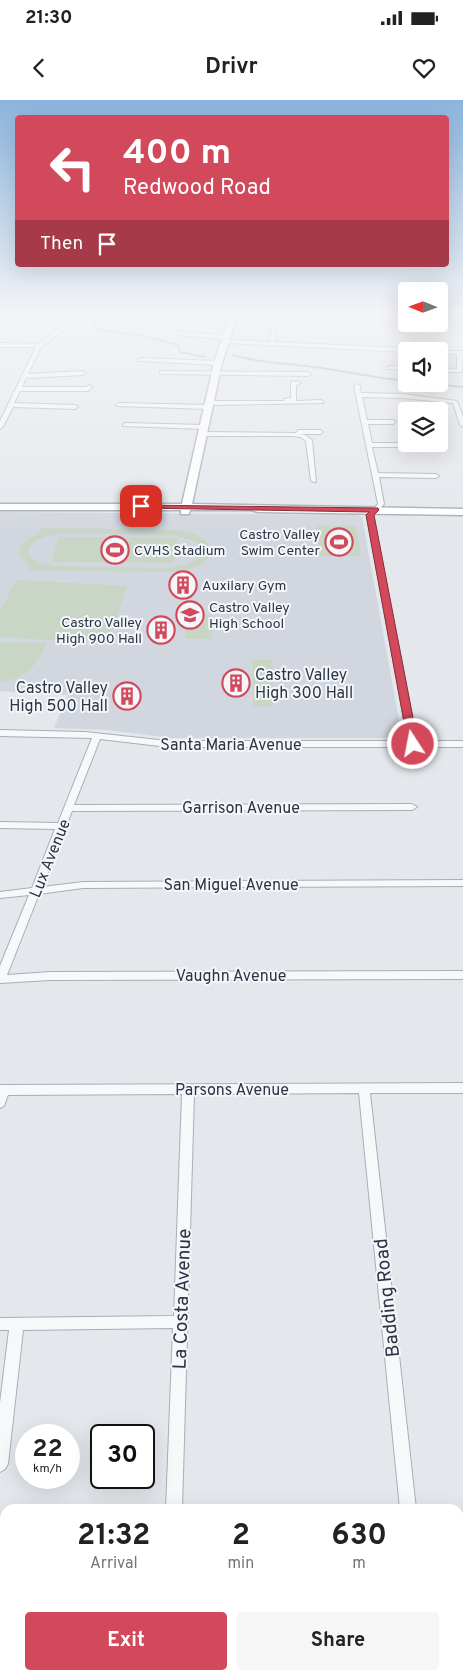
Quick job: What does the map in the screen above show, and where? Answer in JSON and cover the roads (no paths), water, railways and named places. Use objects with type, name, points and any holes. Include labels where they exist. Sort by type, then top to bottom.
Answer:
[{"type":"street","points":[[0,427],[19,389],[88,389],[89,387]]},
{"type":"street","points":[[186,509],[212,387]]},
{"type":"street","points":[[119,405],[294,400],[293,387]]},
{"type":"street","points":[[357,387],[376,475],[380,504],[370,515],[413,744]]},
{"type":"street","points":[[360,395],[402,396],[455,402],[463,425]]},
{"type":"street","points":[[209,403],[322,402]]},
{"type":"street","points":[[11,405],[75,407]]},
{"type":"street","points":[[365,422],[394,422]]},
{"type":"street","points":[[125,425],[303,436],[309,440],[314,481]]},
{"type":"street","points":[[203,431],[312,430],[320,432]]},
{"type":"street","points":[[369,445],[398,445]]},
{"type":"street","points":[[376,475],[436,476]]},
{"type":"street","points":[[0,507],[104,508],[113,511],[186,509],[251,512],[258,509],[463,512]]},
{"type":"street","points":[[420,510],[430,508],[463,508]]},
{"type":"street","name":"Santa Maria Avenue","points":[[0,732],[97,737],[168,744],[463,744]]},
{"type":"street","name":"Lux Avenue","points":[[0,979],[97,737]]},
{"type":"street","name":"Garrison Avenue","points":[[70,808],[412,807]]},
{"type":"street","points":[[0,825],[62,826]]},
{"type":"street","name":"San Miguel Avenue","points":[[0,895],[83,885],[463,883]]},
{"type":"street","name":"Vaughn Avenue","points":[[0,979],[50,976],[463,975]]},
{"type":"street","name":"Badding Road","points":[[364,1088],[407,1504]]},
{"type":"street","name":"Parsons Avenue","points":[[2,1090],[463,1088]]},
{"type":"street","points":[[0,1103],[2,1090]]},
{"type":"street","name":"La Costa Avenue","points":[[174,1504],[188,1090]]},
{"type":"street","points":[[0,1324],[180,1322]]},
{"type":"street","points":[[0,1464],[17,1323]]},
{"type":"place","name":"Castro Valley Swim Center","points":[[339,542]]},
{"type":"place","name":"CVHS Stadium","points":[[115,550]]},
{"type":"place","name":"Auxilary Gym","points":[[183,585]]},
{"type":"place","name":"Castro Valley High School","points":[[190,615]]},
{"type":"place","name":"Castro Valley High 900 Hall","points":[[161,630]]},
{"type":"place","name":"Castro Valley High 300 Hall","points":[[236,683]]},
{"type":"place","name":"Castro Valley High 500 Hall","points":[[127,696]]}]
